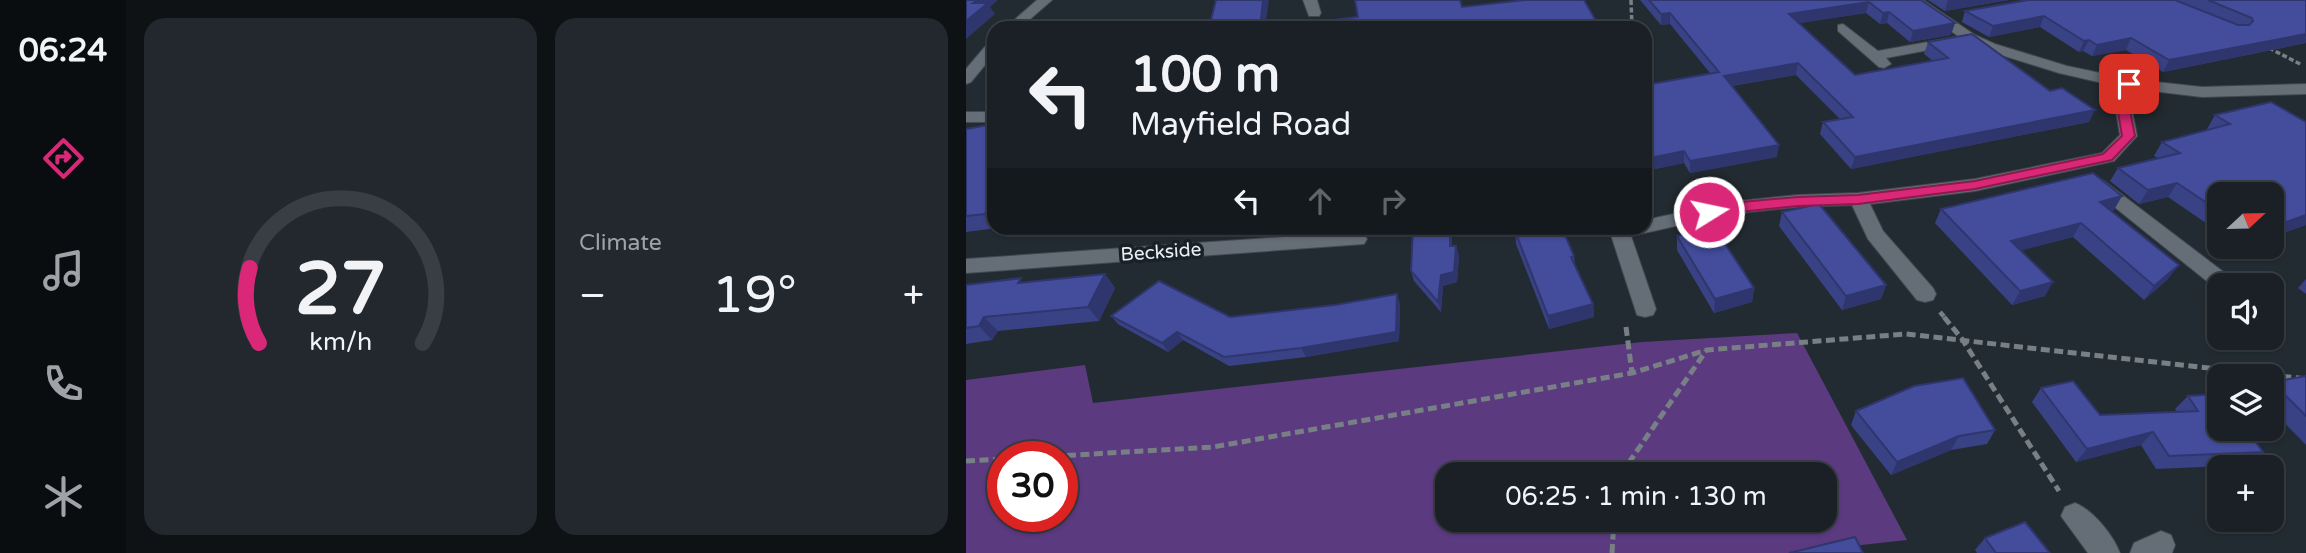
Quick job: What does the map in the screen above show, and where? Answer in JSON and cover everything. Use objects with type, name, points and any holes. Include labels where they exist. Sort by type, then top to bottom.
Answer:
[{"type":"street","points":[[1020,21],[1045,0]]},
{"type":"street","points":[[1914,0],[1970,38],[2064,70],[2129,84],[2202,92],[2303,94]]},
{"type":"street","points":[[1941,19],[1966,14]]},
{"type":"street","points":[[1843,28],[1893,73]]},
{"type":"street","points":[[1875,56],[1970,38]]},
{"type":"street","points":[[966,55],[987,50]]},
{"type":"street","points":[[966,79],[987,52]]},
{"type":"street","points":[[1652,225],[1730,208],[1798,201],[1858,200],[1975,185],[2108,157],[2129,136],[2122,100],[2129,84]]},
{"type":"street","points":[[966,117],[987,117]]},
{"type":"street","points":[[2073,165],[2211,273]]},
{"type":"street","points":[[1858,200],[1875,234],[1925,294]]},
{"type":"street","points":[[1621,235],[1645,310]]},
{"type":"street","name":"Beckside","points":[[966,265],[1357,239]]},
{"type":"street","points":[[2075,516],[2106,553]]},
{"type":"path","points":[[1631,0],[1632,21]]},
{"type":"path","points":[[2260,43],[2306,67]]},
{"type":"path","points":[[1078,455],[1213,447],[1632,373],[1707,350],[1906,334],[2306,379]]},
{"type":"path","points":[[1962,340],[2075,516]]},
{"type":"path","points":[[1629,462],[1707,350]]},
{"type":"path","points":[[966,461],[987,460]]},
{"type":"path","points":[[1612,553],[1613,532]]},
{"type":"shaded area","points":[[1797,333],[1907,540],[1789,553],[966,553],[966,380],[1085,365],[1093,403],[1642,342]]},
{"type":"building","points":[[966,0],[977,0],[973,3],[988,3],[966,21]]},
{"type":"building","points":[[1216,0],[1263,0],[1261,21],[1211,21]]},
{"type":"building","points":[[1355,0],[1460,0],[1462,7],[1525,0],[1584,0],[1596,21],[1323,21],[1358,17]]},
{"type":"building","points":[[1649,0],[1921,0],[1955,23],[1913,31],[1889,12],[1883,13],[1869,2],[1789,14],[1855,75],[1948,58],[1928,42],[1972,34],[2050,91],[2062,88],[2095,110],[1855,157],[1823,122],[1853,117],[1798,63],[1724,76],[1779,145],[1690,161],[1684,151],[1652,158],[1652,84],[1719,72],[1670,13],[1661,14]]},
{"type":"building","points":[[2028,0],[2175,0],[2238,25],[2249,25],[2253,21],[2252,18],[2208,0],[2306,0],[2306,34],[2169,60],[2131,38],[2097,45],[2089,40],[2084,41],[2044,16],[1993,26],[1965,11]]},
{"type":"building","points":[[2271,102],[2306,122],[2306,215],[2284,223],[2284,182],[2207,182],[2207,203],[2177,183],[2148,190],[2118,168],[2180,153],[2162,142],[2230,124],[2215,115]]},
{"type":"building","points":[[987,125],[985,214],[966,216],[966,129]]},
{"type":"building","points":[[2093,173],[2122,196],[2100,202],[2179,265],[2154,286],[2081,223],[2011,241],[2053,282],[2020,291],[1941,209]]},
{"type":"building","points":[[1819,204],[1886,285],[1846,296],[1782,212]]},
{"type":"building","points":[[1714,227],[1754,288],[1715,299],[1677,236]]},
{"type":"building","points":[[1413,235],[1450,235],[1450,246],[1456,246],[1454,272],[1441,275],[1438,302],[1411,271]]},
{"type":"building","points":[[1517,235],[1565,235],[1574,256],[1571,257],[1593,304],[1548,316]]},
{"type":"building","points":[[1105,274],[1088,307],[984,317],[979,326],[966,328],[966,285],[1021,278],[1018,283]]},
{"type":"building","points":[[1159,281],[1230,317],[1335,305],[1397,294],[1396,332],[1301,348],[1224,357],[1177,332],[1162,343],[1111,316]]},
{"type":"building","points":[[2306,376],[2306,416],[2284,394],[2284,380]]},
{"type":"building","points":[[1963,378],[1995,430],[1959,436],[1897,462],[1856,411],[1914,386]]},
{"type":"building","points":[[2073,381],[2100,415],[2198,411],[2188,396],[2207,395],[2207,441],[2255,441],[2263,452],[2169,456],[2153,432],[2087,449],[2041,388]]},
{"type":"building","points":[[2025,522],[2050,553],[1996,553],[1985,538]]},
{"type":"building","points":[[1855,537],[1863,553],[1789,553]]},
{"type":"route","points":[[1709,212],[1798,201],[1858,200],[1975,185],[2108,157],[2129,136],[2122,100],[2129,84]]}]
